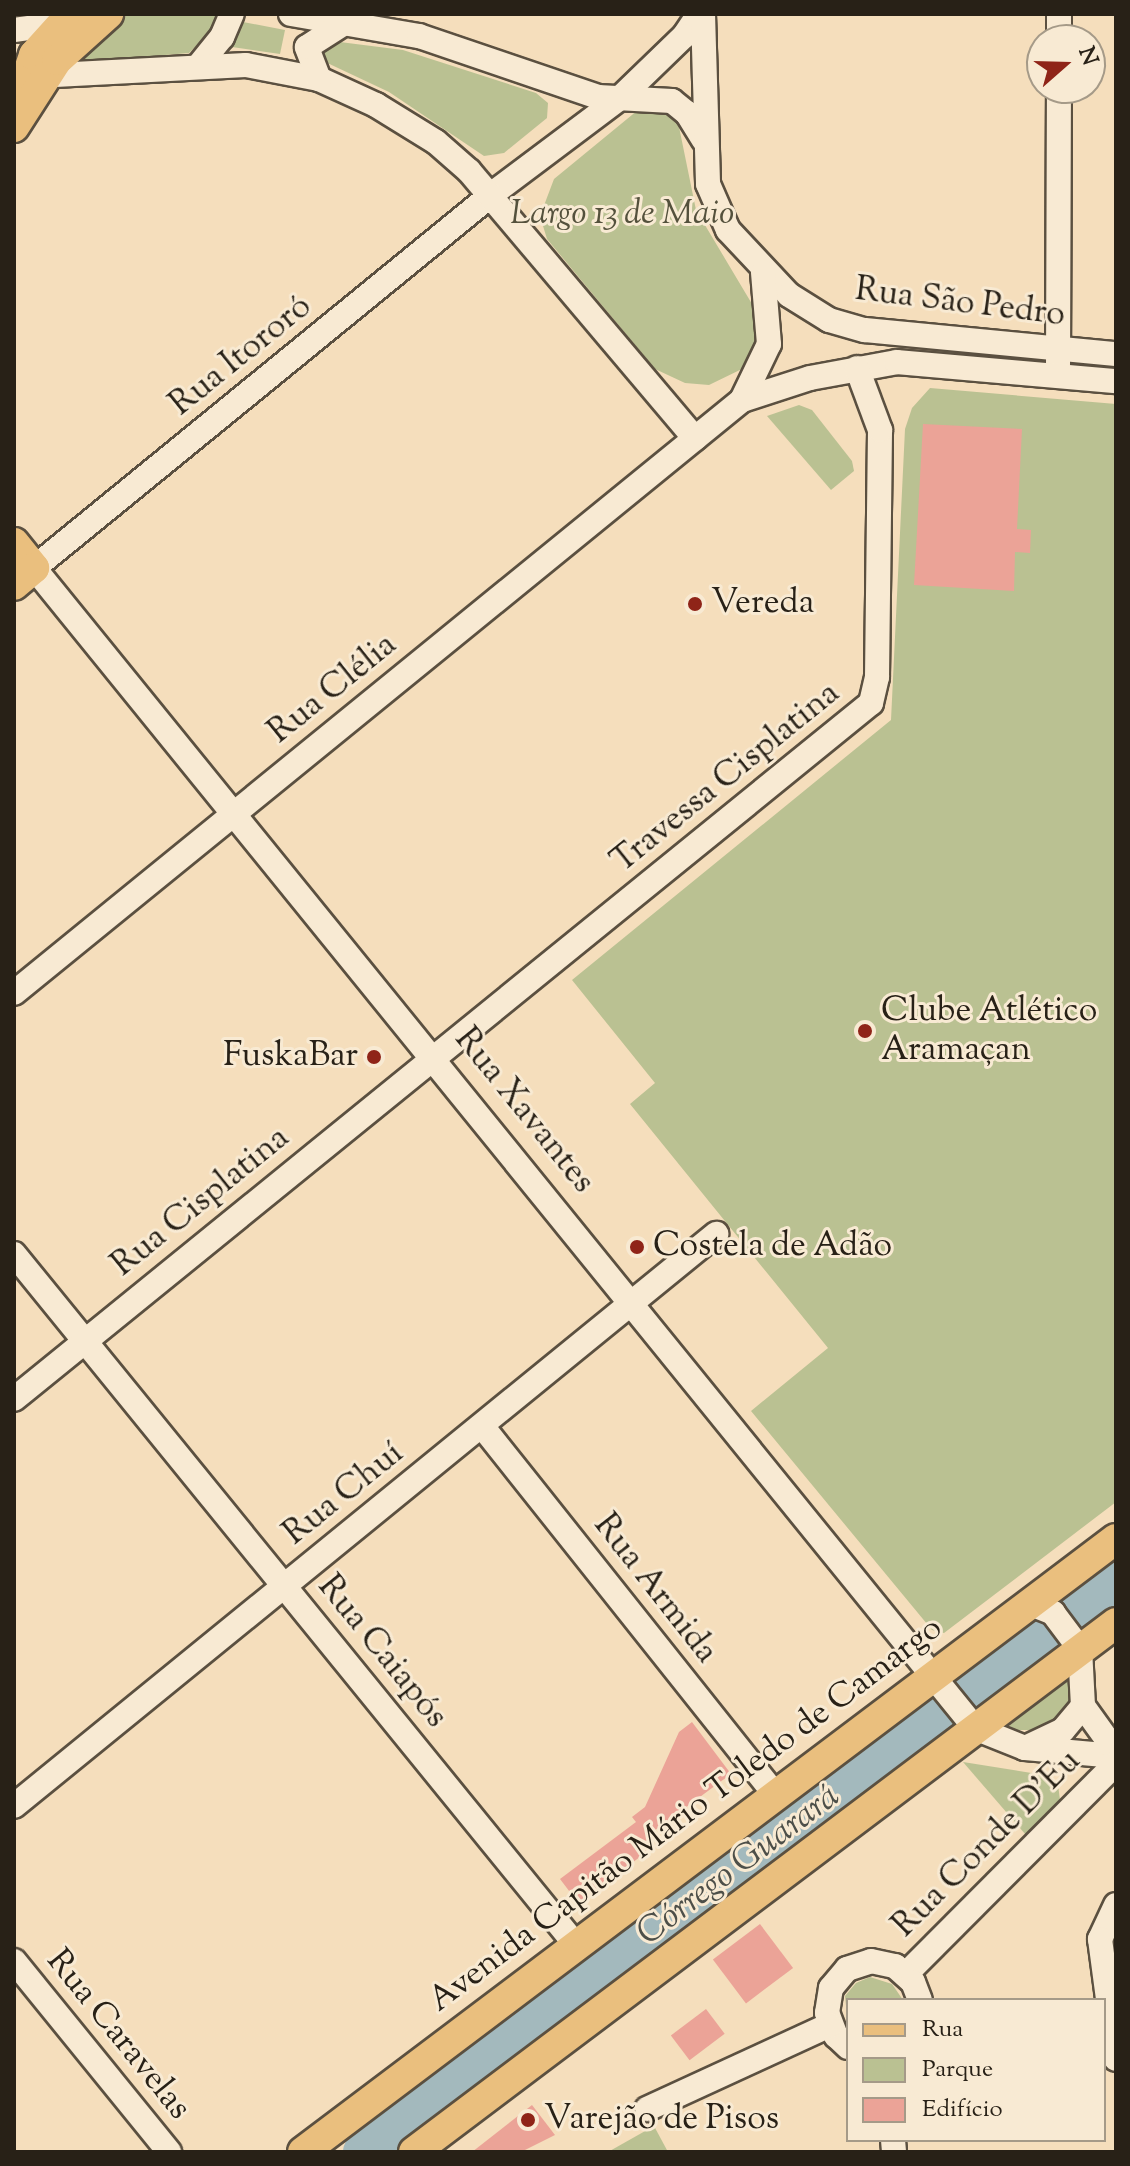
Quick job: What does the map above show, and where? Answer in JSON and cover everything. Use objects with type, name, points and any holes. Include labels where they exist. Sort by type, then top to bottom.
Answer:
[{"type":"main road","points":[[28,76],[108,14]]},
{"type":"main road","points":[[14,125],[28,76],[64,19]]},
{"type":"main road","name":"Rua Xavantes","points":[[14,543],[24,577]]},
{"type":"main road","name":"Avenida Capitão Mário Toledo de Camargo","points":[[303,2152],[775,1794],[939,1684],[1042,1608],[1116,1539]]},
{"type":"main road","points":[[414,2152],[969,1721],[1076,1644],[1116,1623]]},
{"type":"street","points":[[200,64],[222,37],[232,14]]},
{"type":"street","points":[[291,14],[446,43],[568,89],[620,98],[672,101],[687,113],[704,141]]},
{"type":"street","points":[[28,76],[200,64],[270,67],[319,79],[376,105],[436,142],[491,195],[695,438],[742,400],[769,344],[763,272],[715,207],[704,141],[701,14]]},
{"type":"street","points":[[491,195],[620,98],[684,36],[701,14]]},
{"type":"street","points":[[14,30],[64,19]]},
{"type":"street","points":[[319,79],[307,47],[346,22]]},
{"type":"street","points":[[1058,376],[1059,104]]},
{"type":"street","name":"Rua Itororó","points":[[24,577],[491,195]]},
{"type":"street","name":"Rua São Pedro","points":[[763,272],[813,311],[848,327],[1116,354]]},
{"type":"street","name":"Rua São Pedro","points":[[742,400],[857,368],[917,362],[1116,381]]},
{"type":"street","name":"Travessa Cisplatina","points":[[433,1059],[871,703],[877,677],[880,430],[857,368]]},
{"type":"street","name":"Rua Clélia","points":[[14,993],[695,438]]},
{"type":"street","name":"Rua Xavantes","points":[[24,577],[234,814],[969,1721]]},
{"type":"street","name":"Rua Cisplatina","points":[[14,1399],[433,1059]]},
{"type":"street","name":"Rua Chuí","points":[[14,1806],[716,1234]]},
{"type":"street","name":"Rua Caiapós","points":[[14,1254],[576,1945]]},
{"type":"street","name":"Rua Armida","points":[[482,1426],[775,1794]]},
{"type":"street","points":[[1042,1608],[1076,1644],[1083,1706],[1116,1754]]},
{"type":"street","points":[[1025,1748],[1063,1730],[1083,1706]]},
{"type":"street","points":[[969,1721],[1025,1748],[1116,1754]]},
{"type":"street","name":"Rua Conde D'Eu","points":[[906,1974],[1116,1763]]},
{"type":"street","points":[[1116,1905],[1100,1939],[1116,2059]]},
{"type":"street","name":"Rua Caravelas","points":[[14,1961],[169,2152]]},
{"type":"street","points":[[846,2045],[830,2025],[831,1988],[847,1969],[883,1962],[906,1974],[919,1998]]},
{"type":"street","points":[[647,2109],[830,2025]]},
{"type":"green space","points":[[128,14],[221,14],[220,22],[189,53],[71,63]]},
{"type":"green space","points":[[243,22],[285,30],[280,54],[232,47]]},
{"type":"green space","name":"Largo 13 de Maio","points":[[332,41],[403,50],[536,93],[548,103],[547,118],[504,153],[484,156],[389,92],[321,60],[319,47]]},
{"type":"green space","name":"Largo 13 de Maio","points":[[657,105],[677,117],[696,210],[755,309],[760,341],[746,367],[709,385],[685,383],[655,369],[547,239],[540,216],[554,179],[638,110]]},
{"type":"green space","name":"Clube Atlético Aramaçan","points":[[930,388],[1116,404],[1116,1502],[944,1633],[932,1630],[751,1411],[828,1348],[630,1104],[655,1083],[572,980],[891,720],[905,429],[912,408]]},
{"type":"green space","points":[[799,405],[812,410],[852,461],[854,471],[831,490],[767,416]]},
{"type":"green space","points":[[1065,1674],[1072,1675],[1073,1702],[1064,1716],[1035,1730],[1012,1730],[1008,1723]]},
{"type":"green space","points":[[963,1762],[1050,1776],[1058,1785],[1060,1800],[1026,1835]]},
{"type":"green space","points":[[870,1977],[892,1984],[902,1998],[846,1998],[846,2006],[845,1996],[856,1983]]},
{"type":"green space","points":[[654,2126],[668,2152],[608,2152]]},
{"type":"building","points":[[923,424],[1022,429],[1017,529],[1031,530],[1030,553],[1015,552],[1014,591],[914,585]]},
{"type":"building","points":[[692,1722],[731,1774],[647,1836],[654,1846],[579,1904],[560,1879],[636,1822],[632,1817],[645,1807],[679,1732]]},
{"type":"building","points":[[760,1924],[793,1968],[746,2003],[713,1960]]},
{"type":"building","points":[[706,2009],[725,2034],[690,2060],[671,2035]]},
{"type":"building","name":"Varejão de Pisos","points":[[532,2105],[555,2135],[521,2152],[472,2152]]},
{"type":"waterway","name":"Córrego Guarará","points":[[363,2152],[1116,1581]]},
{"type":"place","name":"Vereda","points":[[695,604]]},
{"type":"place","name":"Clube Atlético Aramaçan","points":[[865,1031]]},
{"type":"place","name":"FuskaBar","points":[[374,1057]]},
{"type":"place","name":"Costela de Adão","points":[[637,1247]]},
{"type":"place","name":"Varejão de Pisos","points":[[528,2120]]}]
